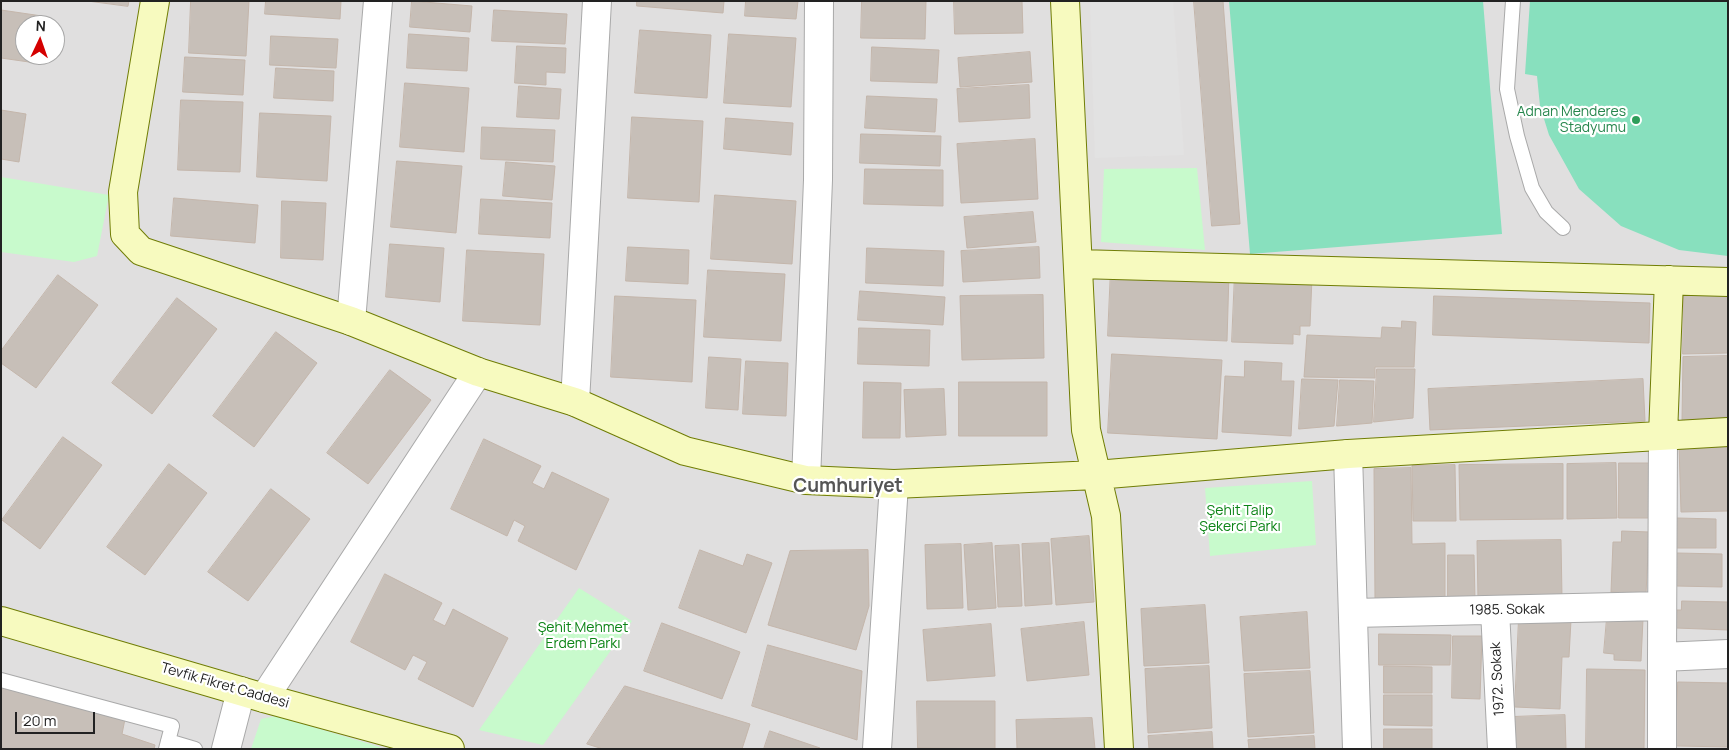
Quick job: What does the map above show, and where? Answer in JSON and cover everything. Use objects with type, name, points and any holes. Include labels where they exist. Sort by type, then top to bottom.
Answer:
[{"type":"street","points":[[155,1],[123,192],[125,234],[141,251],[351,321],[478,372],[575,402],[685,451],[806,480],[894,484],[1096,475],[1348,454],[1728,432]]},
{"type":"street","points":[[351,321],[378,1]]},
{"type":"street","points":[[575,402],[597,1]]},
{"type":"street","points":[[806,480],[818,180],[818,1]]},
{"type":"street","points":[[1066,1],[1086,430],[1106,516],[1119,749]]},
{"type":"street","points":[[1078,264],[1728,282]]},
{"type":"street","points":[[1662,749],[1662,435],[1668,280]]},
{"type":"street","points":[[226,749],[252,695],[478,372]]},
{"type":"street","points":[[1348,454],[1357,749]]},
{"type":"street","points":[[876,749],[894,484]]},
{"type":"street","name":"1985. Sokak","points":[[1353,613],[1662,606]]},
{"type":"street","name":"1972. Sokak","points":[[1495,610],[1502,749]]},
{"type":"street","name":"Tevfik Fikret Caddesi","points":[[1,621],[252,695],[441,747]]},
{"type":"street","points":[[1662,657],[1728,654]]},
{"type":"lane","points":[[1513,1],[1507,89],[1517,136],[1532,188],[1546,212],[1563,228]]},
{"type":"lane","points":[[1,680],[172,726],[167,745],[195,749]]},
{"type":"shaded area","points":[[1,1],[1728,1],[1728,749],[1,749]]},
{"type":"shaded area","points":[[1090,1],[1173,1],[1184,155],[1095,158]]},
{"type":"green space","points":[[1229,1],[1483,1],[1502,234],[1250,254]]},
{"type":"green space","name":"Adnan Menderes Stadyumu","points":[[1530,1],[1728,1],[1728,256],[1679,250],[1621,226],[1579,189],[1549,135],[1540,106],[1537,76],[1525,74]]},
{"type":"green space","points":[[1197,168],[1205,250],[1101,242],[1104,169]]},
{"type":"green space","points":[[1,177],[109,195],[97,256],[74,262],[1,252]]},
{"type":"green space","name":"Şehit Talip Şekerci Parkı","points":[[1312,481],[1316,545],[1210,556],[1205,488]]},
{"type":"green space","name":"Şehit Mehmet Erdem Parkı","points":[[579,588],[632,621],[543,745],[479,730]]},
{"type":"green space","points":[[276,716],[380,747],[380,749],[251,749],[261,719]]},
{"type":"building","points":[[88,1],[129,1],[128,6]]},
{"type":"building","points":[[191,1],[249,1],[246,56],[189,53]]},
{"type":"building","points":[[266,1],[341,1],[340,19],[265,14]]},
{"type":"building","points":[[412,1],[472,6],[470,32],[410,27]]},
{"type":"building","points":[[637,1],[724,1],[723,13],[637,6]]},
{"type":"building","points":[[746,1],[798,1],[796,19],[745,16]]},
{"type":"building","points":[[862,1],[926,1],[925,39],[861,38]]},
{"type":"building","points":[[954,1],[1022,1],[1023,33],[955,34]]},
{"type":"building","points":[[1194,1],[1223,1],[1240,224],[1212,226]]},
{"type":"building","points":[[1,10],[35,15],[15,15],[15,60],[1,58]]},
{"type":"building","points":[[494,10],[567,14],[565,44],[492,41]]},
{"type":"building","points":[[640,30],[711,35],[707,98],[635,93]]},
{"type":"building","points":[[409,34],[469,38],[467,71],[407,68]]},
{"type":"building","points":[[729,34],[796,38],[791,107],[724,103]]},
{"type":"building","points":[[271,36],[338,39],[336,68],[270,65]]},
{"type":"building","points":[[517,46],[566,48],[565,73],[546,72],[546,85],[515,83]]},
{"type":"building","points":[[872,47],[939,50],[937,83],[871,81]]},
{"type":"building","points":[[1030,52],[1032,82],[960,87],[958,58]]},
{"type":"building","points":[[185,57],[245,60],[243,95],[183,92]]},
{"type":"building","points":[[276,68],[334,71],[333,101],[274,98]]},
{"type":"building","points":[[405,83],[469,88],[464,152],[400,147]]},
{"type":"building","points":[[1029,85],[1030,118],[959,122],[957,89]]},
{"type":"building","points":[[519,86],[561,89],[559,119],[517,117]]},
{"type":"building","points":[[867,96],[937,99],[935,132],[865,128]]},
{"type":"building","points":[[181,100],[243,102],[240,172],[178,170]]},
{"type":"building","points":[[1,110],[26,114],[19,162],[1,159]]},
{"type":"building","points":[[260,113],[331,116],[327,181],[257,177]]},
{"type":"building","points":[[632,117],[703,121],[699,202],[628,198]]},
{"type":"building","points":[[726,118],[793,123],[791,155],[724,149]]},
{"type":"building","points":[[482,127],[555,130],[553,162],[481,159]]},
{"type":"building","points":[[861,134],[941,136],[940,166],[860,163]]},
{"type":"building","points":[[1035,139],[1038,199],[961,203],[957,144]]},
{"type":"building","points":[[397,161],[462,166],[456,233],[391,227]]},
{"type":"building","points":[[506,162],[555,166],[552,200],[503,196]]},
{"type":"building","points":[[865,169],[943,170],[943,206],[864,204]]},
{"type":"building","points":[[715,195],[796,201],[792,264],[711,259]]},
{"type":"building","points":[[174,198],[258,205],[255,243],[171,236]]},
{"type":"building","points":[[481,199],[552,203],[550,238],[479,234]]},
{"type":"building","points":[[282,201],[326,203],[323,260],[281,258]]},
{"type":"building","points":[[1033,212],[1036,242],[967,248],[964,217]]},
{"type":"building","points":[[390,244],[444,248],[440,302],[386,297]]},
{"type":"building","points":[[628,247],[689,250],[688,284],[626,281]]},
{"type":"building","points":[[1039,247],[1040,278],[963,282],[961,251]]},
{"type":"building","points":[[867,248],[944,251],[943,286],[866,283]]},
{"type":"building","points":[[467,250],[544,254],[540,325],[463,321]]},
{"type":"building","points":[[1111,268],[1229,273],[1227,341],[1108,336]]},
{"type":"building","points":[[708,270],[785,274],[781,341],[704,337]]},
{"type":"building","points":[[1235,273],[1312,277],[1310,326],[1300,326],[1300,335],[1293,334],[1293,344],[1232,342]]},
{"type":"building","points":[[58,275],[98,305],[36,388],[1,363],[1,351]]},
{"type":"building","points":[[860,291],[945,297],[943,325],[858,320]]},
{"type":"building","points":[[1684,292],[1728,293],[1728,353],[1683,354]]},
{"type":"building","points":[[1043,295],[1044,358],[962,360],[960,296]]},
{"type":"building","points":[[615,296],[696,300],[692,382],[611,377]]},
{"type":"building","points":[[1434,296],[1650,303],[1649,343],[1433,335]]},
{"type":"building","points":[[177,298],[217,329],[152,414],[112,383]]},
{"type":"building","points":[[1402,321],[1416,322],[1414,367],[1375,367],[1375,378],[1304,377],[1307,335],[1381,338],[1382,327],[1401,328]]},
{"type":"building","points":[[859,328],[930,330],[929,366],[858,364]]},
{"type":"building","points":[[276,332],[317,363],[254,447],[213,416]]},
{"type":"building","points":[[1112,354],[1222,360],[1217,439],[1108,433]]},
{"type":"building","points":[[1728,356],[1728,417],[1682,420],[1683,357]]},
{"type":"building","points":[[709,357],[741,359],[738,410],[706,408]]},
{"type":"building","points":[[746,361],[788,363],[786,416],[743,414]]},
{"type":"building","points":[[1245,361],[1282,363],[1281,381],[1294,381],[1291,436],[1222,432],[1225,376],[1244,377]]},
{"type":"building","points":[[1377,369],[1415,369],[1413,418],[1374,422]]},
{"type":"building","points":[[390,370],[431,400],[368,484],[327,453]]},
{"type":"building","points":[[1302,379],[1338,380],[1334,426],[1299,429]]},
{"type":"building","points":[[1643,379],[1645,421],[1430,430],[1428,389]]},
{"type":"building","points":[[1340,380],[1374,381],[1372,423],[1337,426]]},
{"type":"building","points":[[864,382],[901,383],[900,438],[863,438]]},
{"type":"building","points":[[959,382],[1047,382],[1047,436],[959,436]]},
{"type":"building","points":[[944,389],[946,435],[906,437],[904,390]]},
{"type":"building","points":[[63,437],[102,465],[40,549],[2,520]]},
{"type":"building","points":[[484,439],[541,466],[532,483],[544,489],[552,472],[609,499],[576,570],[518,541],[525,526],[514,520],[507,536],[451,509]]},
{"type":"building","points":[[1728,443],[1728,511],[1681,512],[1679,445]]},
{"type":"building","points":[[1616,463],[1617,518],[1567,519],[1567,464]]},
{"type":"building","points":[[1619,463],[1658,463],[1658,518],[1619,518]]},
{"type":"building","points":[[169,464],[207,493],[145,575],[107,547]]},
{"type":"building","points":[[1563,464],[1563,519],[1460,520],[1459,465]]},
{"type":"building","points":[[1455,465],[1456,521],[1413,521],[1412,466]]},
{"type":"building","points":[[1411,468],[1412,544],[1445,543],[1445,598],[1375,599],[1374,469]]},
{"type":"building","points":[[271,489],[310,519],[248,601],[208,572]]},
{"type":"building","points":[[1677,518],[1716,519],[1716,548],[1677,548]]},
{"type":"building","points":[[1622,531],[1649,532],[1646,594],[1611,592],[1613,542],[1621,542]]},
{"type":"building","points":[[1089,536],[1094,602],[1056,605],[1051,539]]},
{"type":"building","points":[[1561,540],[1562,598],[1478,599],[1477,541]]},
{"type":"building","points":[[992,543],[996,608],[968,610],[964,545]]},
{"type":"building","points":[[1049,543],[1052,604],[1025,606],[1022,544]]},
{"type":"building","points":[[961,544],[963,608],[927,609],[925,545]]},
{"type":"building","points":[[1019,545],[1022,606],[998,607],[995,546]]},
{"type":"building","points":[[700,550],[743,566],[747,554],[772,563],[746,633],[679,608]]},
{"type":"building","points":[[868,550],[869,606],[856,650],[768,625],[790,551]]},
{"type":"building","points":[[1677,553],[1722,554],[1722,587],[1676,586]]},
{"type":"building","points":[[1448,555],[1474,555],[1475,600],[1448,600]]},
{"type":"building","points":[[385,574],[442,603],[433,620],[445,626],[453,609],[508,638],[473,707],[418,679],[427,662],[413,655],[405,670],[351,642]]},
{"type":"building","points":[[1682,601],[1728,602],[1728,630],[1676,628],[1677,610],[1681,610]]},
{"type":"building","points":[[1205,605],[1209,663],[1144,666],[1141,609]]},
{"type":"building","points":[[1307,612],[1310,668],[1244,671],[1240,617]]},
{"type":"building","points":[[1519,618],[1571,620],[1569,657],[1562,657],[1560,709],[1515,707]]},
{"type":"building","points":[[1607,618],[1643,619],[1641,661],[1614,660],[1614,654],[1604,653]]},
{"type":"building","points":[[1084,622],[1089,675],[1027,681],[1021,629]]},
{"type":"building","points":[[662,623],[740,652],[722,699],[644,671]]},
{"type":"building","points":[[991,624],[995,676],[927,681],[923,630]]},
{"type":"building","points":[[1379,634],[1451,635],[1450,665],[1379,665]]},
{"type":"building","points":[[1453,636],[1482,636],[1480,699],[1452,698]]},
{"type":"building","points":[[768,645],[862,671],[857,740],[752,706]]},
{"type":"building","points":[[1209,666],[1212,728],[1148,733],[1145,669]]},
{"type":"building","points":[[1384,666],[1432,667],[1432,693],[1384,693]]},
{"type":"building","points":[[1587,669],[1645,670],[1644,749],[1586,749]]},
{"type":"building","points":[[1310,671],[1314,733],[1248,737],[1244,674]]},
{"type":"building","points":[[1678,682],[1728,683],[1728,747],[1677,746]]},
{"type":"building","points":[[1,683],[125,719],[122,734],[155,745],[154,749],[1,749]]},
{"type":"building","points":[[625,686],[750,724],[742,749],[603,749],[587,744]]},
{"type":"building","points":[[1384,695],[1432,695],[1432,726],[1384,725]]},
{"type":"building","points":[[917,701],[995,701],[995,749],[918,748]]},
{"type":"building","points":[[1565,715],[1566,749],[1514,749],[1512,717]]},
{"type":"building","points":[[1092,718],[1095,749],[1017,749],[1016,720]]},
{"type":"building","points":[[1384,729],[1432,729],[1432,749],[1384,749]]},
{"type":"building","points":[[770,731],[820,748],[764,749]]},
{"type":"building","points":[[1212,732],[1213,749],[1149,749],[1148,736]]},
{"type":"building","points":[[1314,736],[1315,749],[1249,749],[1248,740]]},
{"type":"place","name":"Adnan Menderes Stadyumu","points":[[1636,120]]},
{"type":"district","name":"Cumhuriyet","points":[[848,487]]}]
